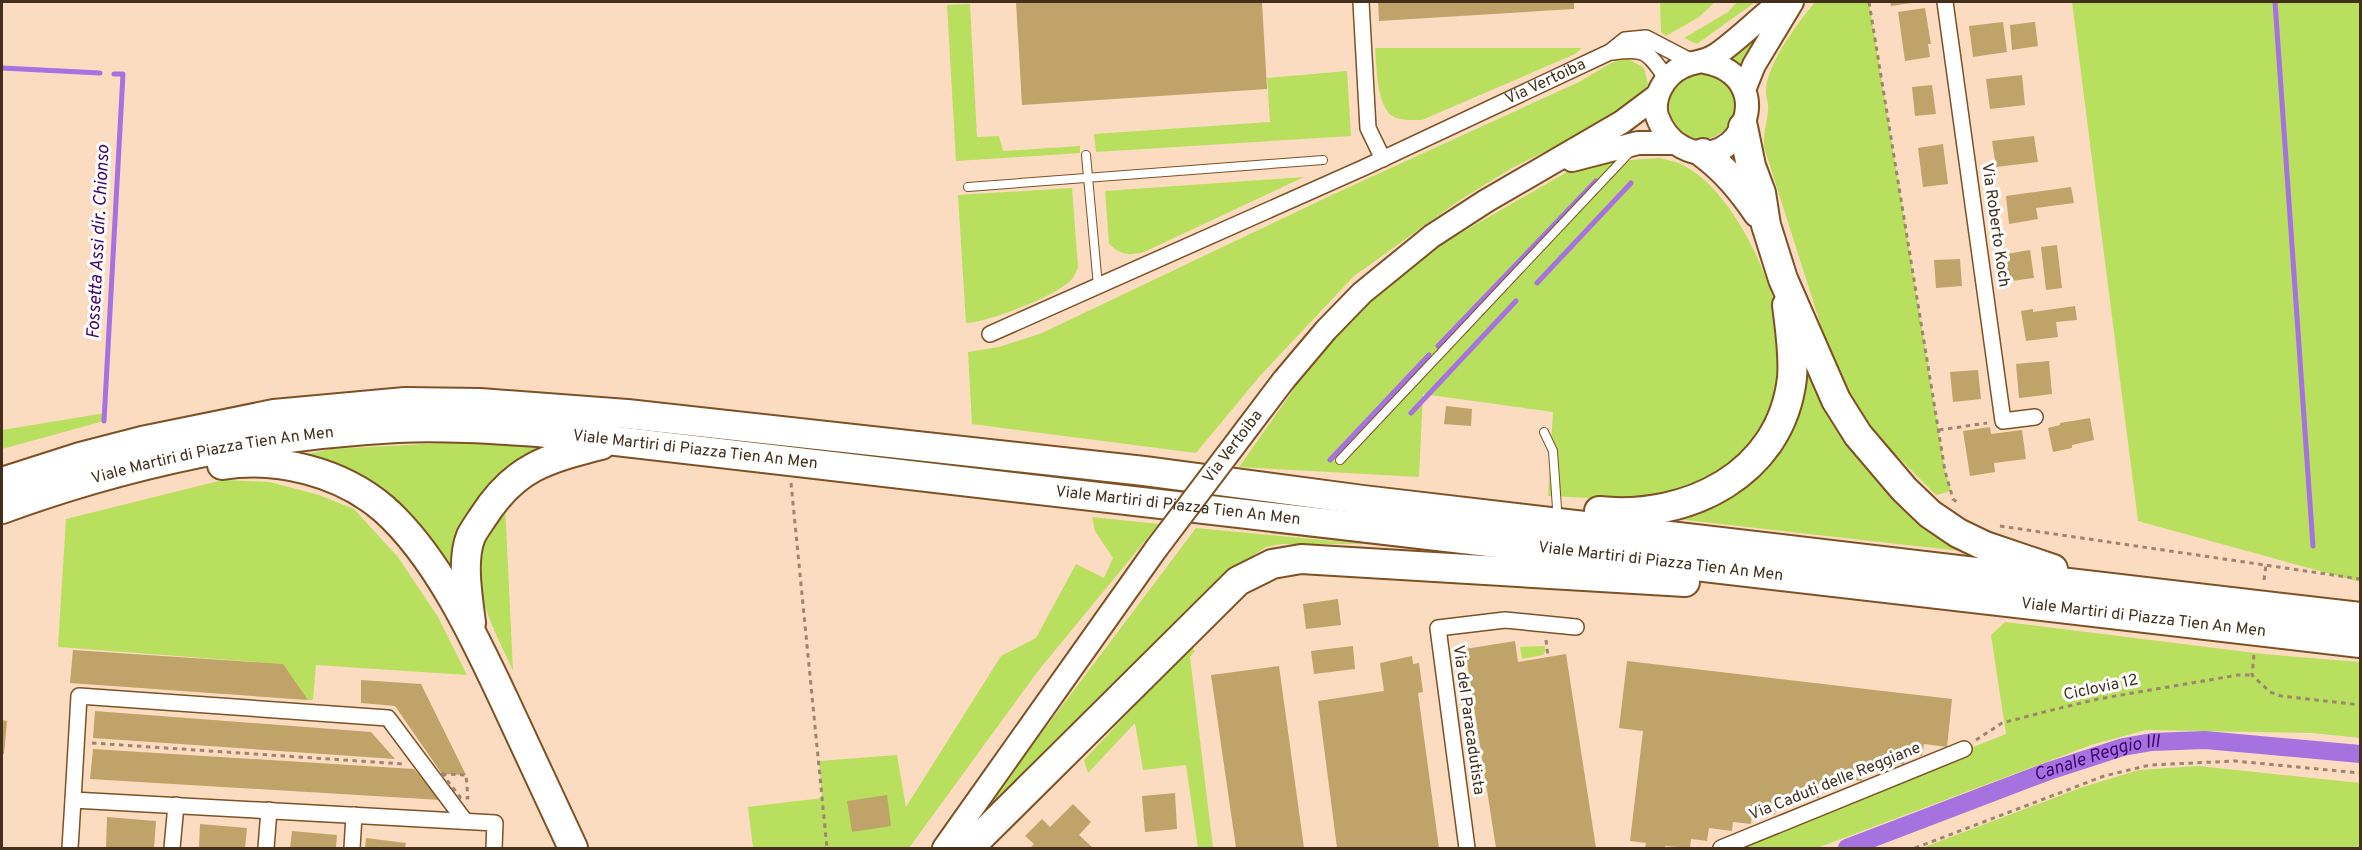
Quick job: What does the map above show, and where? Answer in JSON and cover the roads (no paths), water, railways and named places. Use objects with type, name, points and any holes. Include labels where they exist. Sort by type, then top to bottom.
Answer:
[{"type":"highway","points":[[1743,127],[1751,166],[1761,193],[1766,225],[1784,279],[1822,369],[1846,418],[1858,435],[1904,489],[1930,514],[1958,533],[1985,546],[2046,566],[2093,586]]},
{"type":"highway","points":[[1703,153],[1721,167],[1740,187],[1766,225]]},
{"type":"highway","points":[[1363,500],[1440,495],[1620,513],[1678,506],[1709,494],[1734,479],[1755,459],[1771,439],[1780,420],[1791,378],[1792,349],[1784,279]]},
{"type":"highway","name":"Viale Martiri di Piazza Tien An Men","points":[[2,482],[80,457],[142,441],[274,414],[405,402],[469,403],[638,415],[1144,471],[1363,500],[2361,617]]},
{"type":"highway","name":"Viale Martiri di Piazza Tien An Men","points":[[2,509],[74,485],[194,454],[339,432],[399,428],[463,428],[538,432],[2361,643]]},
{"type":"highway","points":[[472,631],[465,576],[471,537],[494,501],[521,473],[558,456],[619,441]]},
{"type":"highway","points":[[74,485],[179,474],[225,464],[257,463],[309,470],[360,493],[383,508],[421,551],[472,631],[573,849]]},
{"type":"highway","points":[[969,849],[1238,581],[1272,564],[1301,559],[1754,586],[1860,584]]},
{"type":"main road","name":"Via Vertoiba","points":[[944,849],[1156,549],[1283,381],[1326,330],[1385,273],[1459,218],[1622,122],[1662,87],[1674,71],[1699,62],[1743,34],[1779,2]]},
{"type":"main road","points":[[1703,153],[1727,146],[1743,127],[1748,102],[1744,90],[1754,65],[1792,2]]},
{"type":"main road","name":"Via Vertoiba","points":[[1699,62],[1717,64],[1729,70],[1744,90]]},
{"type":"main road","points":[[1662,87],[1656,110],[1660,124],[1674,143]]},
{"type":"main road","name":"Via Vertoiba","points":[[1545,168],[1638,142],[1674,143],[1688,151],[1703,153]]},
{"type":"street","points":[[1360,2],[1368,128],[1383,159]]},
{"type":"street","name":"Via Roberto Koch","points":[[1945,2],[2003,421],[2035,417]]},
{"type":"street","name":"Via Vertoiba","points":[[990,334],[1383,159],[1610,52],[1625,40],[1646,38],[1699,62]]},
{"type":"street","name":"Via Vertoiba","points":[[1610,52],[1635,49],[1650,55],[1662,87]]},
{"type":"street","name":"Via del Paracadutista","points":[[1467,849],[1438,628],[1505,620],[1576,627]]},
{"type":"street","points":[[70,849],[80,696],[388,718],[465,822]]},
{"type":"street","name":"Via Caduti delle Reggiane","points":[[1721,849],[1964,749]]},
{"type":"street","points":[[73,800],[495,823],[494,849]]},
{"type":"street","points":[[172,849],[176,806]]},
{"type":"street","points":[[266,849],[269,810]]},
{"type":"street","points":[[352,849],[354,815]]},
{"type":"lane","points":[[1340,460],[1638,142]]},
{"type":"lane","points":[[1086,155],[1098,286]]},
{"type":"lane","points":[[968,187],[1323,160]]},
{"type":"lane","points":[[1544,432],[1553,451],[1557,508]]},
{"type":"waterway","points":[[2275,2],[2313,546]]},
{"type":"waterway","name":"Fossetta Assi dir. Chionso","points":[[2,68],[100,73]]},
{"type":"waterway","name":"Fossetta Assi dir. Chionso","points":[[104,421],[123,74],[114,74]]},
{"type":"waterway","points":[[1438,346],[1596,181]]},
{"type":"waterway","points":[[1537,283],[1631,183]]},
{"type":"waterway","points":[[1411,413],[1516,301]]},
{"type":"waterway","points":[[1330,460],[1429,355]]},
{"type":"waterway","name":"Canale Reggio III","points":[[1847,848],[2049,771],[2123,747],[2152,742],[2205,740],[2360,754]]}]
